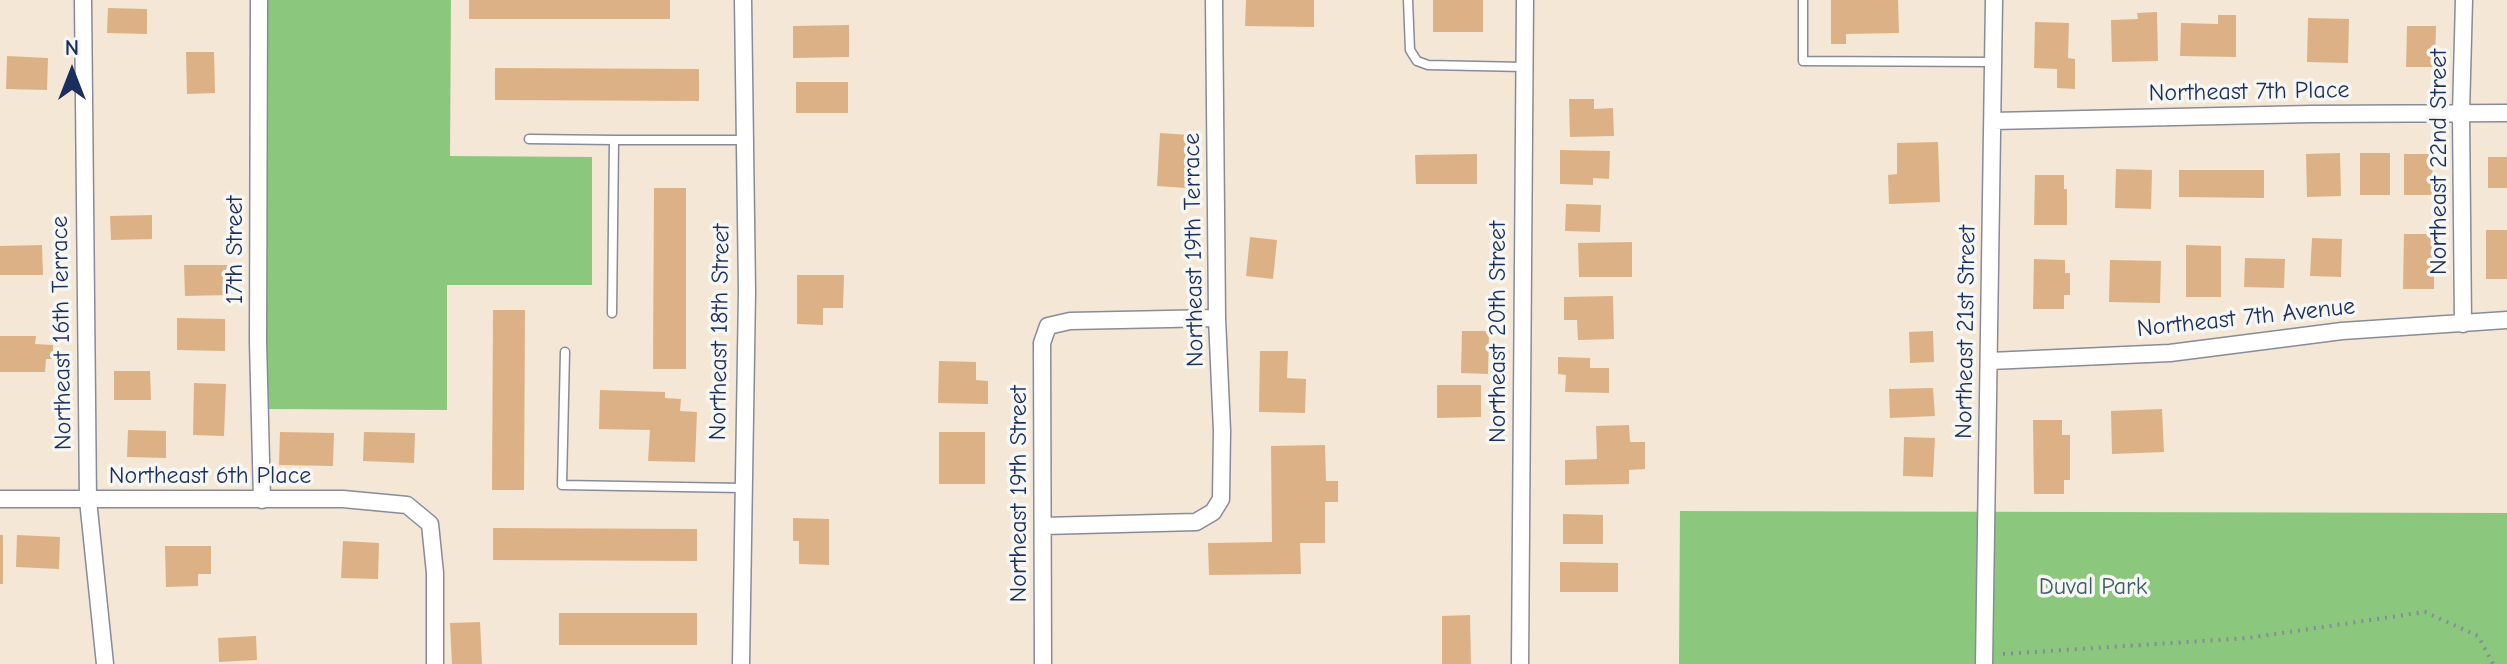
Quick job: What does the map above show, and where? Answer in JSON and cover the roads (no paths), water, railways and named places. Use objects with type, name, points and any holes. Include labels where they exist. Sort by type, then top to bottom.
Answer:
[{"type":"street","name":"Northeast 16th Terrace","points":[[83,0],[88,500],[105,664]]},
{"type":"street","name":"17th Street","points":[[259,0],[258,342],[262,500]]},
{"type":"street","name":"Northeast 18th Street","points":[[741,664],[747,291],[743,0]]},
{"type":"street","name":"Northeast 19th Terrace","points":[[1044,526],[1196,522],[1213,512],[1221,499],[1214,0]]},
{"type":"street","name":"Northeast 20th Street","points":[[1520,664],[1525,0]]},
{"type":"street","name":"Northeast 21st Street","points":[[1984,660],[1994,0]]},
{"type":"street","name":"Northeast 22nd Street","points":[[2463,324],[2461,113],[2464,0]]},
{"type":"street","name":"Northeast 7th Place","points":[[1993,121],[2507,113]]},
{"type":"street","name":"Northeast 19th Street","points":[[1043,664],[1042,343],[1048,326],[1070,321],[1217,318]]},
{"type":"street","name":"Northeast 7th Avenue","points":[[1990,361],[2170,353],[2342,331],[2507,320]]},
{"type":"street","name":"Northeast 6th Place","points":[[0,499],[376,500],[407,505],[430,524],[435,573],[435,664]]},
{"type":"lane","points":[[1408,0],[1410,50],[1417,61],[1428,65],[1524,67]]},
{"type":"lane","points":[[1803,0],[1803,61],[1993,62]]},
{"type":"lane","points":[[529,139],[745,140]]},
{"type":"lane","points":[[612,313],[614,140]]},
{"type":"lane","points":[[565,352],[562,485],[742,488]]},
{"type":"park label","name":"Duval Park","points":[[2093,587]]}]
